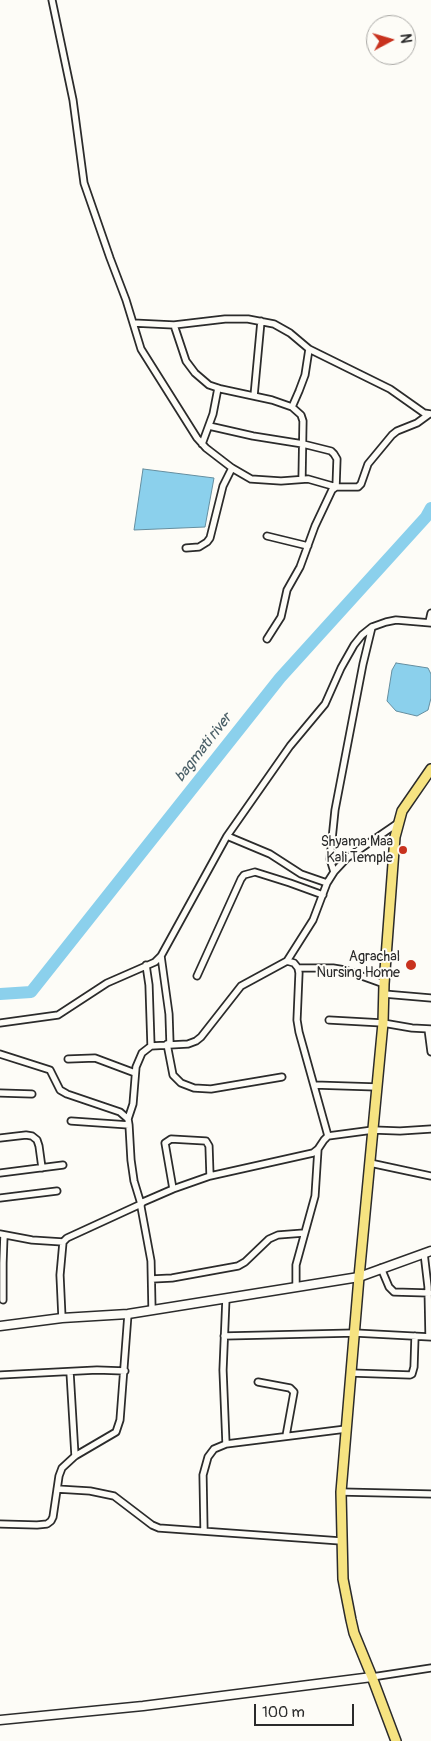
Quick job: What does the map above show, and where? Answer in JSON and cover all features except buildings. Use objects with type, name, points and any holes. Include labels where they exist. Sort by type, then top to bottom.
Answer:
[{"type":"main road","points":[[396,1741],[354,1633],[351,1620],[343,1579],[341,1492],[358,1276],[383,1023],[392,866],[398,823],[402,811],[431,769]]},
{"type":"street","points":[[52,0],[73,100],[84,182],[141,349],[175,406],[202,444],[232,468],[251,479],[281,481],[302,479],[336,487],[358,487],[362,484],[368,464],[392,436],[397,431],[417,423],[430,414]]},
{"type":"street","points":[[133,323],[174,325],[225,318],[274,324],[290,333],[309,349],[390,389],[410,405],[430,414]]},
{"type":"street","points":[[254,396],[261,321]]},
{"type":"street","points":[[174,325],[186,361],[195,373],[209,385],[272,400],[292,407],[300,415],[303,422],[302,479]]},
{"type":"street","points":[[292,407],[305,375],[309,349]]},
{"type":"street","points":[[202,444],[209,426],[218,388]]},
{"type":"street","points":[[209,426],[303,444],[334,454],[337,460],[336,487],[332,490],[300,568],[287,590],[281,617],[267,639]]},
{"type":"street","points":[[186,548],[199,547],[207,542],[213,528],[223,486],[232,468]]},
{"type":"street","points":[[267,536],[308,546]]},
{"type":"street","points":[[0,1023],[58,1015],[107,983],[155,962],[161,956],[227,836],[290,746],[325,704],[341,668],[354,645],[362,635],[386,622],[396,620],[430,623],[431,614]]},
{"type":"street","points":[[334,872],[330,859],[335,810],[363,664],[372,628]]},
{"type":"street","points":[[152,1310],[151,1261],[141,1204],[134,1181],[128,1122],[133,1104],[135,1073],[142,1053],[151,1046],[188,1044],[196,1041],[241,986],[287,961],[313,920],[327,882],[334,872],[346,858],[398,823]]},
{"type":"street","points":[[227,836],[270,854],[300,874],[327,882]]},
{"type":"street","points":[[197,976],[244,875],[254,872],[290,882],[323,895]]},
{"type":"street","points":[[161,956],[169,1014],[168,1044],[176,1080],[194,1088],[211,1089],[282,1077]]},
{"type":"street","points":[[287,961],[294,963],[298,968],[298,1032],[328,1136]]},
{"type":"street","points":[[146,966],[149,985],[151,1046]]},
{"type":"street","points":[[298,968],[345,970],[384,984]]},
{"type":"street","points":[[384,994],[431,998]]},
{"type":"street","points":[[329,1020],[383,1023],[430,1029],[431,1052]]},
{"type":"street","points":[[0,1054],[50,1070],[57,1085],[66,1094],[120,1112],[128,1122]]},
{"type":"street","points":[[68,1059],[95,1058],[135,1073]]},
{"type":"street","points":[[314,1086],[377,1086]]},
{"type":"street","points":[[0,1093],[32,1094]]},
{"type":"street","points":[[71,1121],[128,1122]]},
{"type":"street","points":[[62,1318],[60,1275],[63,1242],[67,1238],[173,1189],[210,1176],[313,1153],[328,1136],[373,1130],[431,1129]]},
{"type":"street","points":[[0,1138],[32,1136],[37,1140],[39,1146],[42,1168]]},
{"type":"street","points":[[173,1189],[165,1143],[171,1139],[206,1141],[209,1146],[210,1176]]},
{"type":"street","points":[[296,1287],[296,1265],[315,1196],[318,1149]]},
{"type":"street","points":[[370,1163],[431,1176]]},
{"type":"street","points":[[0,1173],[62,1165]]},
{"type":"street","points":[[0,1198],[57,1191]]},
{"type":"street","points":[[152,1279],[172,1278],[238,1266],[245,1262],[269,1239],[304,1233]]},
{"type":"street","points":[[4,1300],[2,1287],[2,1235],[32,1240],[63,1242]]},
{"type":"street","points":[[0,1326],[62,1318],[128,1314],[296,1287],[358,1276],[427,1252],[430,1336],[354,1333],[224,1336]]},
{"type":"street","points":[[381,1268],[389,1287],[394,1292],[428,1293]]},
{"type":"street","points":[[226,1298],[223,1403],[226,1444]]},
{"type":"street","points":[[0,1524],[47,1524],[53,1517],[59,1476],[62,1468],[75,1456],[116,1432],[120,1420],[128,1314]]},
{"type":"street","points":[[351,1373],[410,1375],[414,1367],[414,1336]]},
{"type":"street","points":[[0,1375],[124,1371]]},
{"type":"street","points":[[70,1372],[75,1456]]},
{"type":"street","points":[[258,1382],[279,1385],[293,1390],[294,1397],[286,1436]]},
{"type":"street","points":[[204,1530],[204,1467],[214,1449],[226,1444],[346,1430]]},
{"type":"street","points":[[57,1489],[90,1491],[114,1496],[152,1526],[159,1528],[341,1541]]},
{"type":"street","points":[[341,1492],[431,1494]]},
{"type":"street","points":[[0,1720],[143,1706],[431,1668]]},
{"type":"water","points":[[143,469],[214,478],[205,527],[134,530]]},
{"type":"water","points":[[396,663],[428,668],[431,674],[431,698],[428,710],[417,716],[396,711],[387,701],[392,670]]},
{"type":"waterway","name":"bagmati river","points":[[0,994],[31,992],[280,678],[426,517],[431,508]]},
{"type":"place","name":"Shyama Maa Kali Temple","points":[[403,850]]},
{"type":"place","name":"Agrachal Nursing Home","points":[[411,965]]}]
